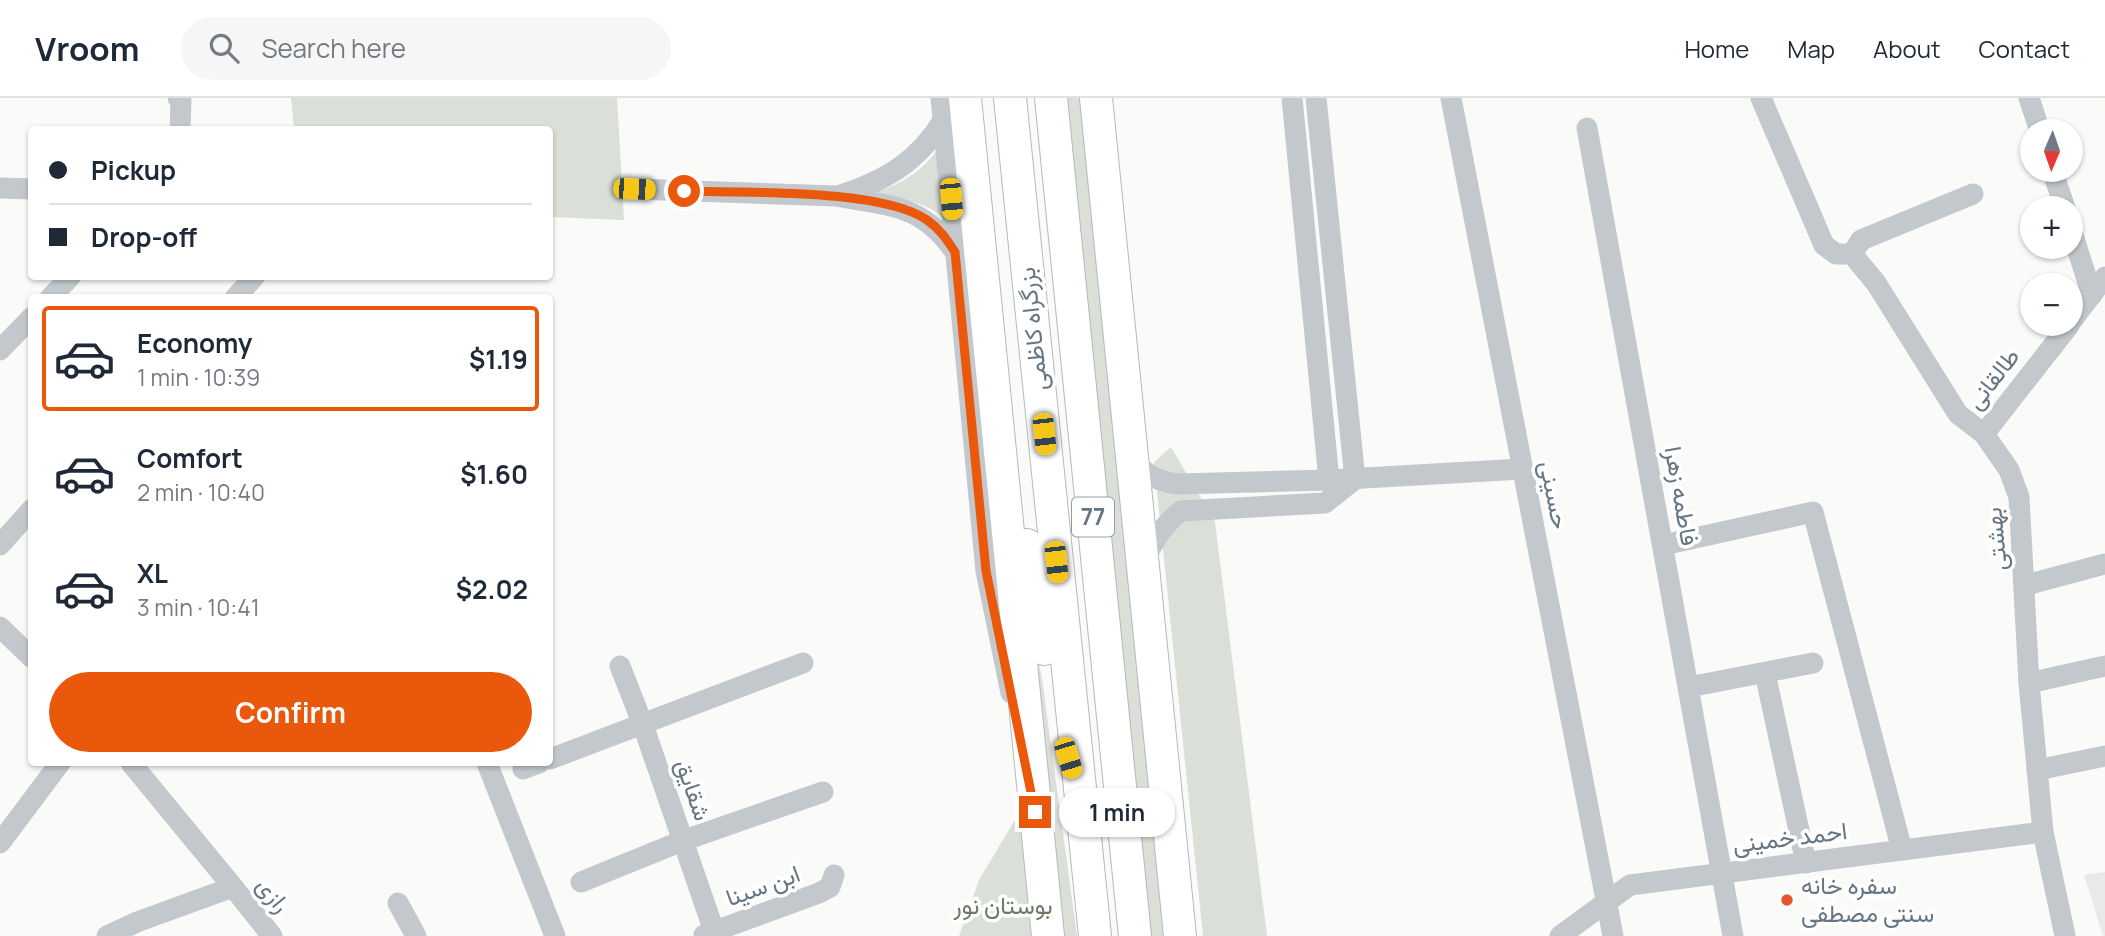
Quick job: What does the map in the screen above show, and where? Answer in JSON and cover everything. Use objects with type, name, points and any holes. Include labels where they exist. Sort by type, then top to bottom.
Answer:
[{"type":"highway","name":"بزرگراه کاظمی","points":[[1010,98],[1094,936]]},
{"type":"highway","name":"بزرگراه کاظمی","points":[[1051,98],[1135,936]]},
{"type":"highway","points":[[1096,98],[1180,936]]},
{"type":"highway","name":"بزرگراه کاظمی","points":[[950,105],[999,420],[1048,936]]},
{"type":"highway","points":[[999,420],[1033,571],[1054,715],[1081,801]]},
{"type":"street","points":[[177,98],[181,101],[180,126]]},
{"type":"street","points":[[1292,98],[1329,480]]},
{"type":"street","points":[[1316,98],[1355,479]]},
{"type":"street","name":"حسینی","points":[[1451,98],[1614,936]]},
{"type":"street","name":"بهشتی","points":[[1761,98],[1824,245],[1836,254],[1852,254],[1876,283],[1958,414],[1984,434],[2009,470],[2020,497],[2029,683],[2043,832],[2065,936]]},
{"type":"street","points":[[2029,98],[2036,119]]},
{"type":"street","points":[[836,196],[888,176],[912,159],[930,141],[950,105]]},
{"type":"street","points":[[950,105],[955,252],[986,571],[1035,812]]},
{"type":"street","name":"فاطمه زهرا","points":[[1587,128],[1733,936]]},
{"type":"street","points":[[0,188],[28,189]]},
{"type":"street","points":[[634,189],[836,196],[885,205],[925,219],[940,231],[955,252]]},
{"type":"street","points":[[1852,254],[1861,240],[1973,194]]},
{"type":"street","points":[[2081,259],[2092,295]]},
{"type":"street","name":"طالقانی","points":[[2083,306],[2105,277]]},
{"type":"street","points":[[54,294],[67,280]]},
{"type":"street","points":[[239,294],[251,280]]},
{"type":"street","points":[[0,350],[28,321]]},
{"type":"street","name":"طالقانی","points":[[1984,434],[2060,336]]},
{"type":"street","points":[[1132,460],[1147,475],[1159,481],[1177,484],[1355,479],[1522,470]]},
{"type":"street","points":[[1143,565],[1166,522],[1181,511],[1325,503],[1355,479]]},
{"type":"street","points":[[1663,545],[1813,512],[1902,850]]},
{"type":"street","points":[[0,545],[28,514]]},
{"type":"street","points":[[2026,585],[2105,564]]},
{"type":"street","points":[[1,629],[28,654]]},
{"type":"street","points":[[553,758],[803,663]]},
{"type":"street","points":[[1689,687],[1814,663]]},
{"type":"street","name":"شقایق","points":[[620,666],[682,841],[708,934]]},
{"type":"street","points":[[2029,683],[2105,666]]},
{"type":"street","points":[[1765,673],[1806,863]]},
{"type":"street","points":[[2037,770],[2105,755]]},
{"type":"street","points":[[0,843],[58,766]]},
{"type":"street","name":"رازی","points":[[133,766],[272,936]]},
{"type":"street","points":[[488,766],[555,936]]},
{"type":"street","points":[[581,882],[682,841],[823,792]]},
{"type":"street","name":"احمد خمینی","points":[[1560,936],[1630,885],[2043,832]]},
{"type":"street","name":"ابن سینا","points":[[708,934],[819,893],[830,887],[834,875]]},
{"type":"street","points":[[107,936],[141,929],[233,887]]},
{"type":"street","points":[[398,904],[416,936]]},
{"type":"shaded area","points":[[2105,872],[2105,936],[2103,936],[2084,875]]},
{"type":"green space","points":[[291,98],[617,98],[624,220],[553,217],[553,126],[294,126]]},
{"type":"green space","points":[[1065,98],[1086,98],[1171,936],[1150,936]]},
{"type":"green space","points":[[941,144],[947,222],[930,208],[920,204],[867,195],[889,187],[918,171]]},
{"type":"green space","points":[[1171,447],[1215,522],[1267,936],[1203,936],[1154,462]]},
{"type":"green space","points":[[1037,654],[1077,936],[1059,936],[1033,671]]},
{"type":"green space","name":"بوستان نور","points":[[1019,813],[1036,936],[959,936],[979,880]]},
{"type":"place","name":"سفره خانه سنتی مصطفی","points":[[1787,900]]},
{"type":"route","points":[[684,191],[836,196],[885,205],[925,219],[940,231],[955,252],[986,571],[1035,812]]}]
